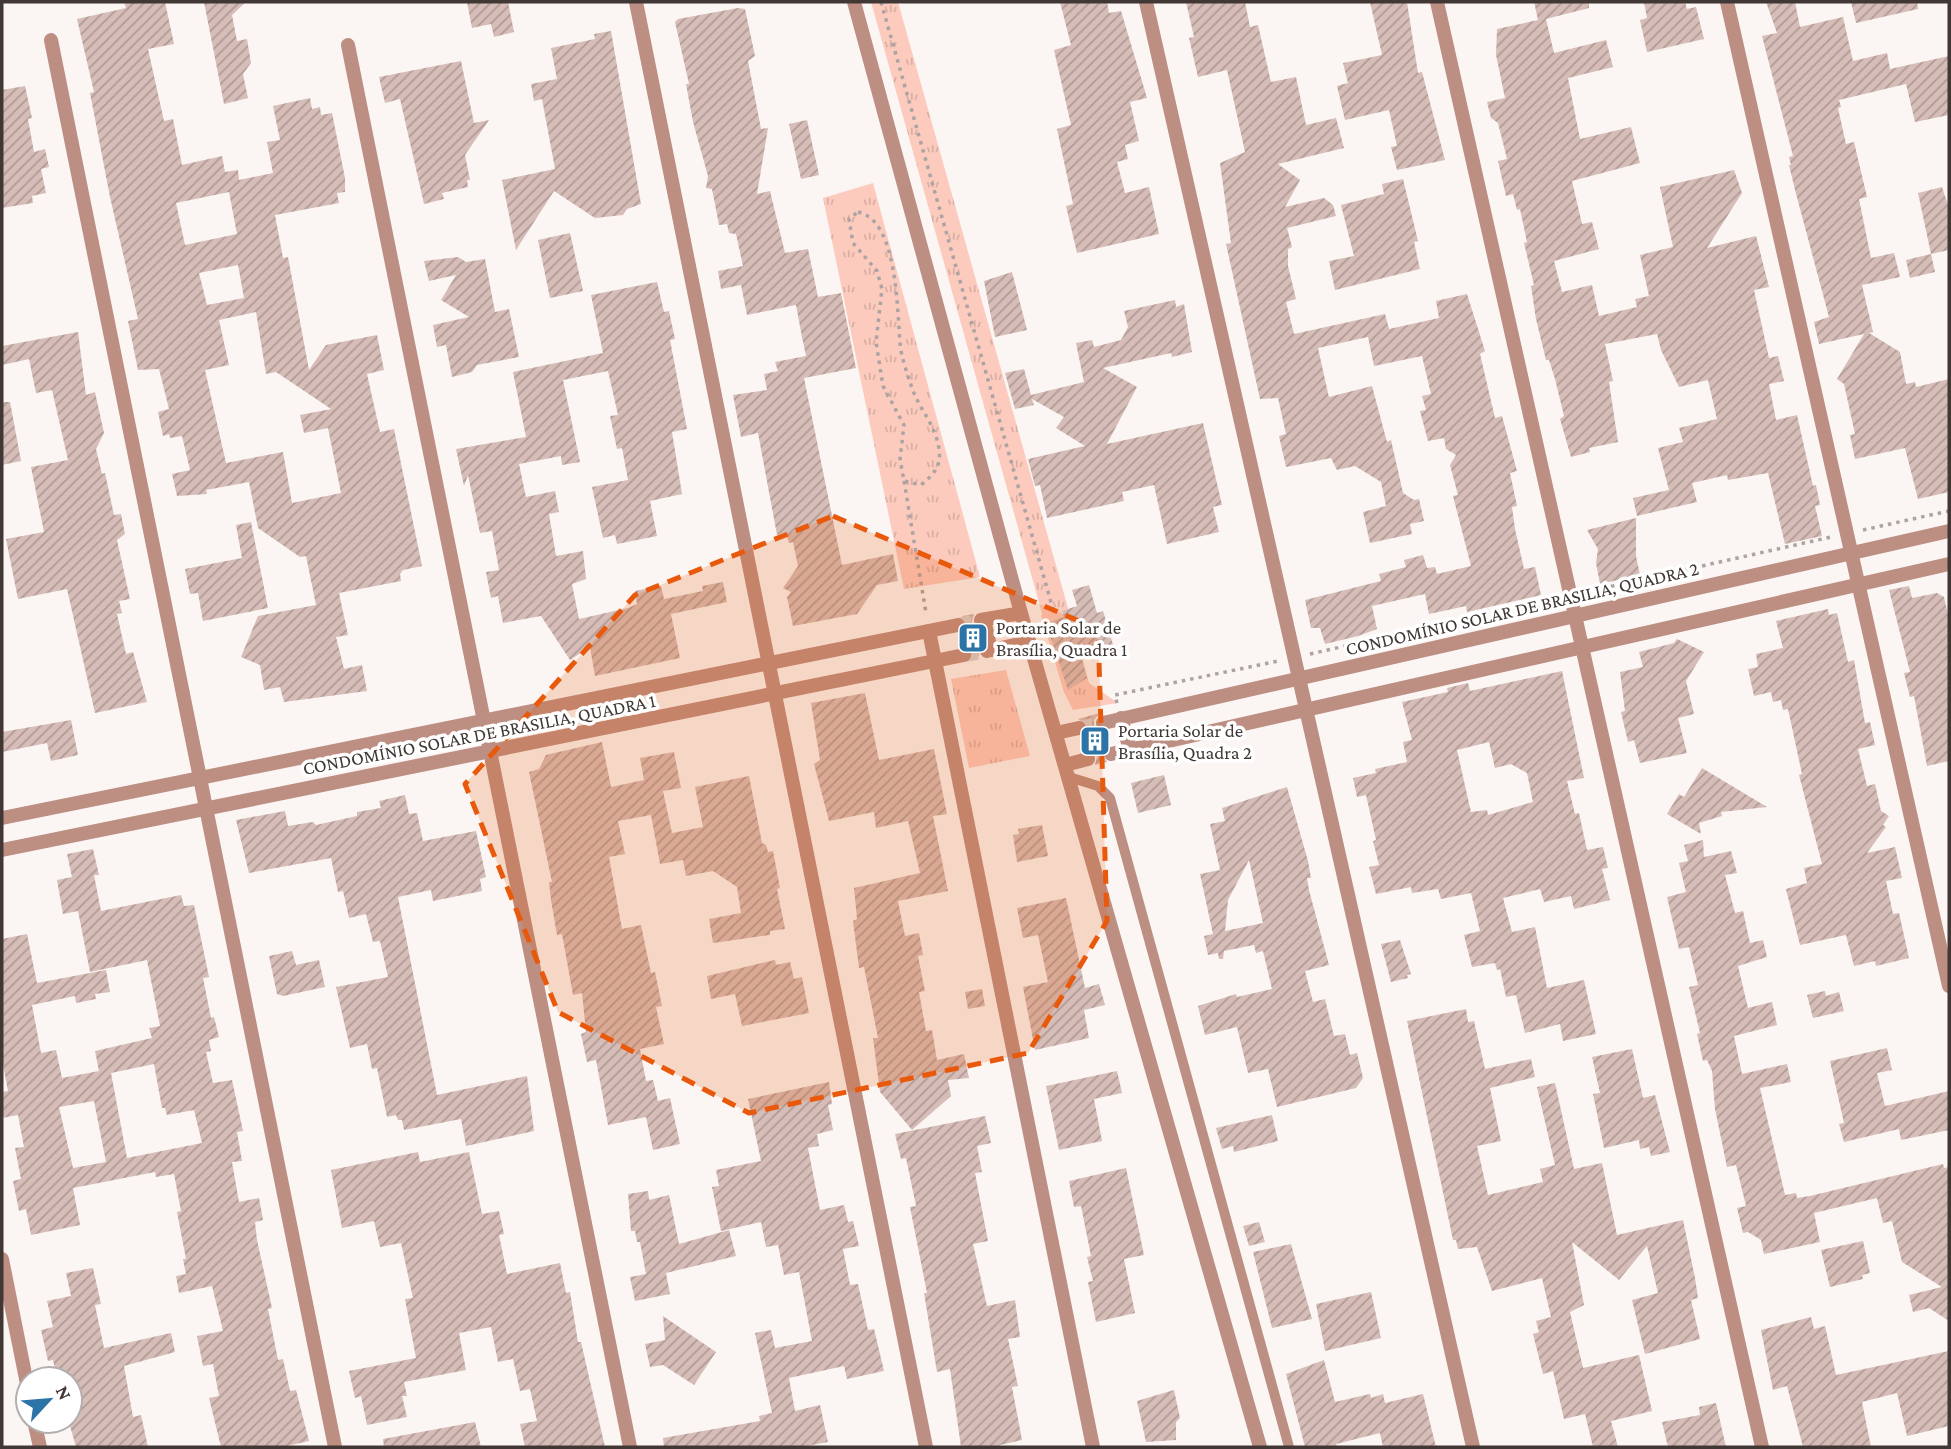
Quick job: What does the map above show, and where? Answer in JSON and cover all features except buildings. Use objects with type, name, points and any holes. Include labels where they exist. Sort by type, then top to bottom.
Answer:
[{"type":"street","points":[[636,2],[926,1447]]},
{"type":"street","points":[[854,2],[1029,642],[1260,1447]]},
{"type":"street","points":[[1146,2],[1473,1447]]},
{"type":"street","points":[[1437,2],[1762,1447]]},
{"type":"street","points":[[1727,2],[1949,986]]},
{"type":"street","points":[[51,40],[335,1447]]},
{"type":"street","points":[[348,45],[630,1447]]},
{"type":"street","name":"CONDOMÍNIO SOLAR DE BRASILIA, QUADRA 2","points":[[1103,723],[1949,531]]},
{"type":"street","points":[[1111,754],[1949,564]]},
{"type":"street","points":[[1021,612],[982,620],[989,650],[1029,642]]},
{"type":"street","name":"CONDOMÍNIO SOLAR DE BRASILIA, QUADRA 1","points":[[2,818],[958,625]]},
{"type":"street","points":[[929,631],[1093,1447]]},
{"type":"street","name":"CONDOMÍNIO SOLAR DE BRASILIA, QUADRA 1","points":[[2,850],[964,655]]},
{"type":"street","points":[[1121,718],[1130,750]]},
{"type":"street","points":[[1056,733],[1079,728]]},
{"type":"street","points":[[1067,771],[1088,760]]},
{"type":"street","points":[[2,1259],[23,1365]]},
{"type":"lane","points":[[1067,771],[1098,786],[1110,798],[1289,1447]]},
{"type":"path","points":[[881,2],[1054,613]]},
{"type":"path","points":[[904,481],[921,485],[936,473],[940,451],[934,429],[915,399],[900,346],[898,290],[880,226],[868,214],[858,212],[849,219],[853,243],[877,271],[882,289],[876,342],[883,386],[904,425],[900,459],[929,631]]},
{"type":"path","points":[[1121,718],[1115,695],[1295,658],[1949,511]]},
{"type":"highlighted area","points":[[833,516],[1098,629],[1107,921],[1028,1053],[749,1113],[558,1012],[465,784],[635,595]]},
{"type":"green space","points":[[871,2],[898,2],[1089,683],[1118,703],[1073,710],[1064,692]]},
{"type":"green space","points":[[873,183],[980,577],[904,589],[823,198]]},
{"type":"green space","points":[[1069,611],[1089,684],[1064,692],[1041,615]]},
{"type":"green space","points":[[1006,670],[1030,756],[969,768],[951,679]]},
{"type":"tunnel","points":[[958,625],[981,620]]},
{"type":"tunnel","points":[[964,655],[987,651]]},
{"type":"tunnel","points":[[1079,728],[1103,723]]},
{"type":"place","name":"Portaria Solar de Brasília, Quadra 1","points":[[973,638]]},
{"type":"place","name":"Portaria Solar de Brasília, Quadra 2","points":[[1095,741]]}]
